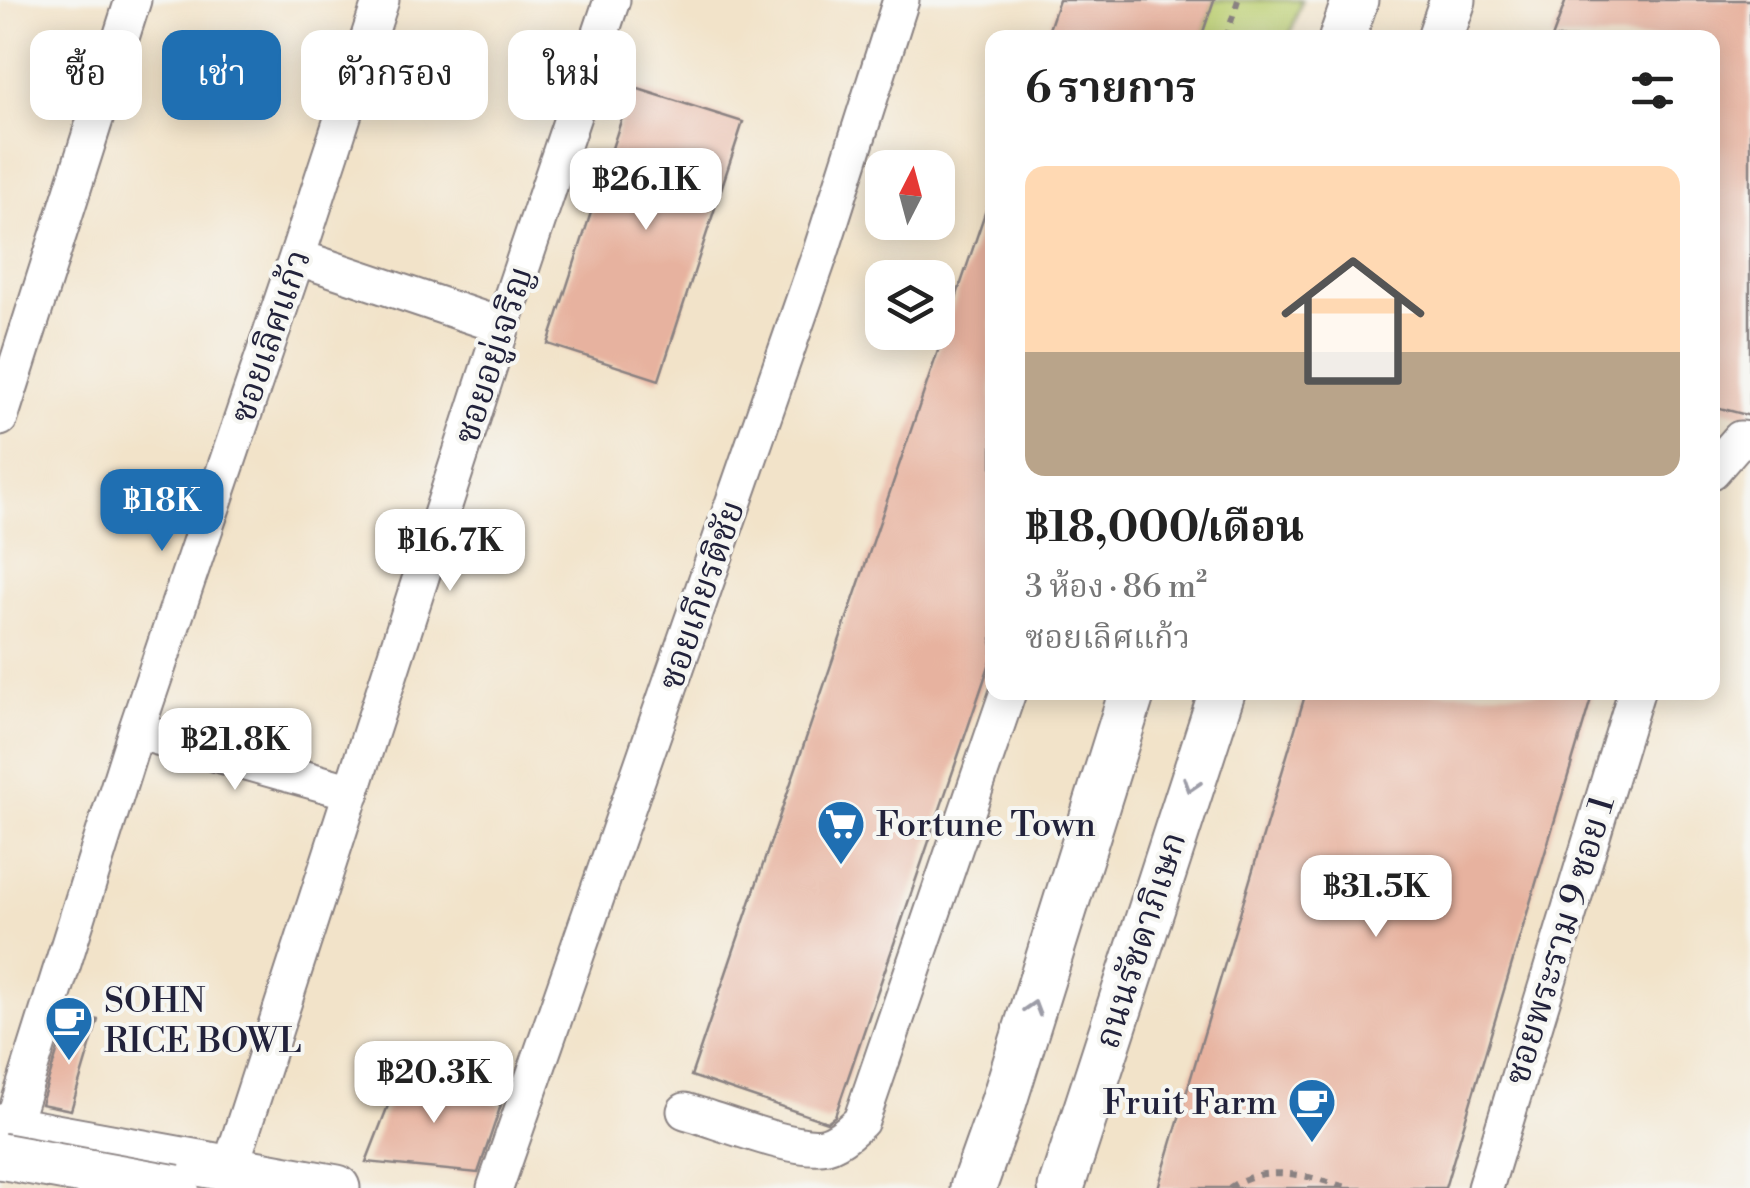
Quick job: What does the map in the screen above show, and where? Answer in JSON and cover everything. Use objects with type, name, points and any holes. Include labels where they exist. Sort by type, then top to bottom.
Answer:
[{"type":"main road","points":[[1345,30],[1355,0]]},
{"type":"main road","points":[[1443,30],[1453,0]]},
{"type":"main road","points":[[974,1188],[1129,700]]},
{"type":"main road","name":"ถนนรัชดาภิเษก","points":[[1060,1188],[1219,700]]},
{"type":"main road","points":[[946,1188],[971,1161],[1004,1101]]},
{"type":"main road","points":[[1077,1131],[1088,1188]]},
{"type":"main road","points":[[4,1137],[97,1167],[230,1168],[336,1188]]},
{"type":"main road","points":[[4,1137],[176,1188]]},
{"type":"street","points":[[0,418],[133,0]]},
{"type":"street","name":"ซอยเลิศแก้ว","points":[[4,1137],[380,0]]},
{"type":"street","name":"ซอยอยู่เจริญ","points":[[230,1168],[502,326],[612,0]]},
{"type":"street","name":"ซอยเกียรติชัย","points":[[495,1188],[821,251],[901,0]]},
{"type":"street","points":[[298,257],[502,326]]},
{"type":"street","points":[[1720,462],[1740,439],[1750,440]]},
{"type":"street","points":[[685,1111],[794,1143],[822,1146],[844,1136],[860,1121],[1005,700]]},
{"type":"street","name":"ซอยพระราม 9 ซอย 1","points":[[1484,1188],[1634,700]]},
{"type":"street","points":[[136,731],[352,792]]},
{"type":"path","points":[[1229,30],[1238,0]]},
{"type":"path","points":[[1229,1188],[1245,1177],[1263,1173],[1294,1174],[1350,1188]]},
{"type":"green space","points":[[1214,0],[1302,0],[1291,30],[1204,30]]},
{"type":"building","points":[[1059,0],[1214,0],[1204,30],[1049,30]]},
{"type":"building","points":[[1566,0],[1750,0],[1750,416],[1720,408],[1720,30],[1555,30]]},
{"type":"building","points":[[636,88],[743,122],[659,380],[548,344],[621,120],[636,120]]},
{"type":"building","name":"Fortune Town","points":[[985,213],[985,677],[835,1116],[827,1122],[691,1076],[938,350],[955,350],[955,301]]},
{"type":"building","points":[[1304,700],[1591,700],[1445,1188],[1158,1188]]},
{"type":"building","name":"SOHN RICE BOWL","points":[[69,1014],[98,1020],[71,1110],[41,1104]]},
{"type":"building","points":[[403,1067],[501,1105],[478,1173],[366,1162]]},
{"type":"place","name":"Fortune Town","points":[[841,866]]},
{"type":"place","name":"SOHN RICE BOWL","points":[[69,1062]]},
{"type":"place","name":"Fruit Farm","points":[[1312,1144]]}]
